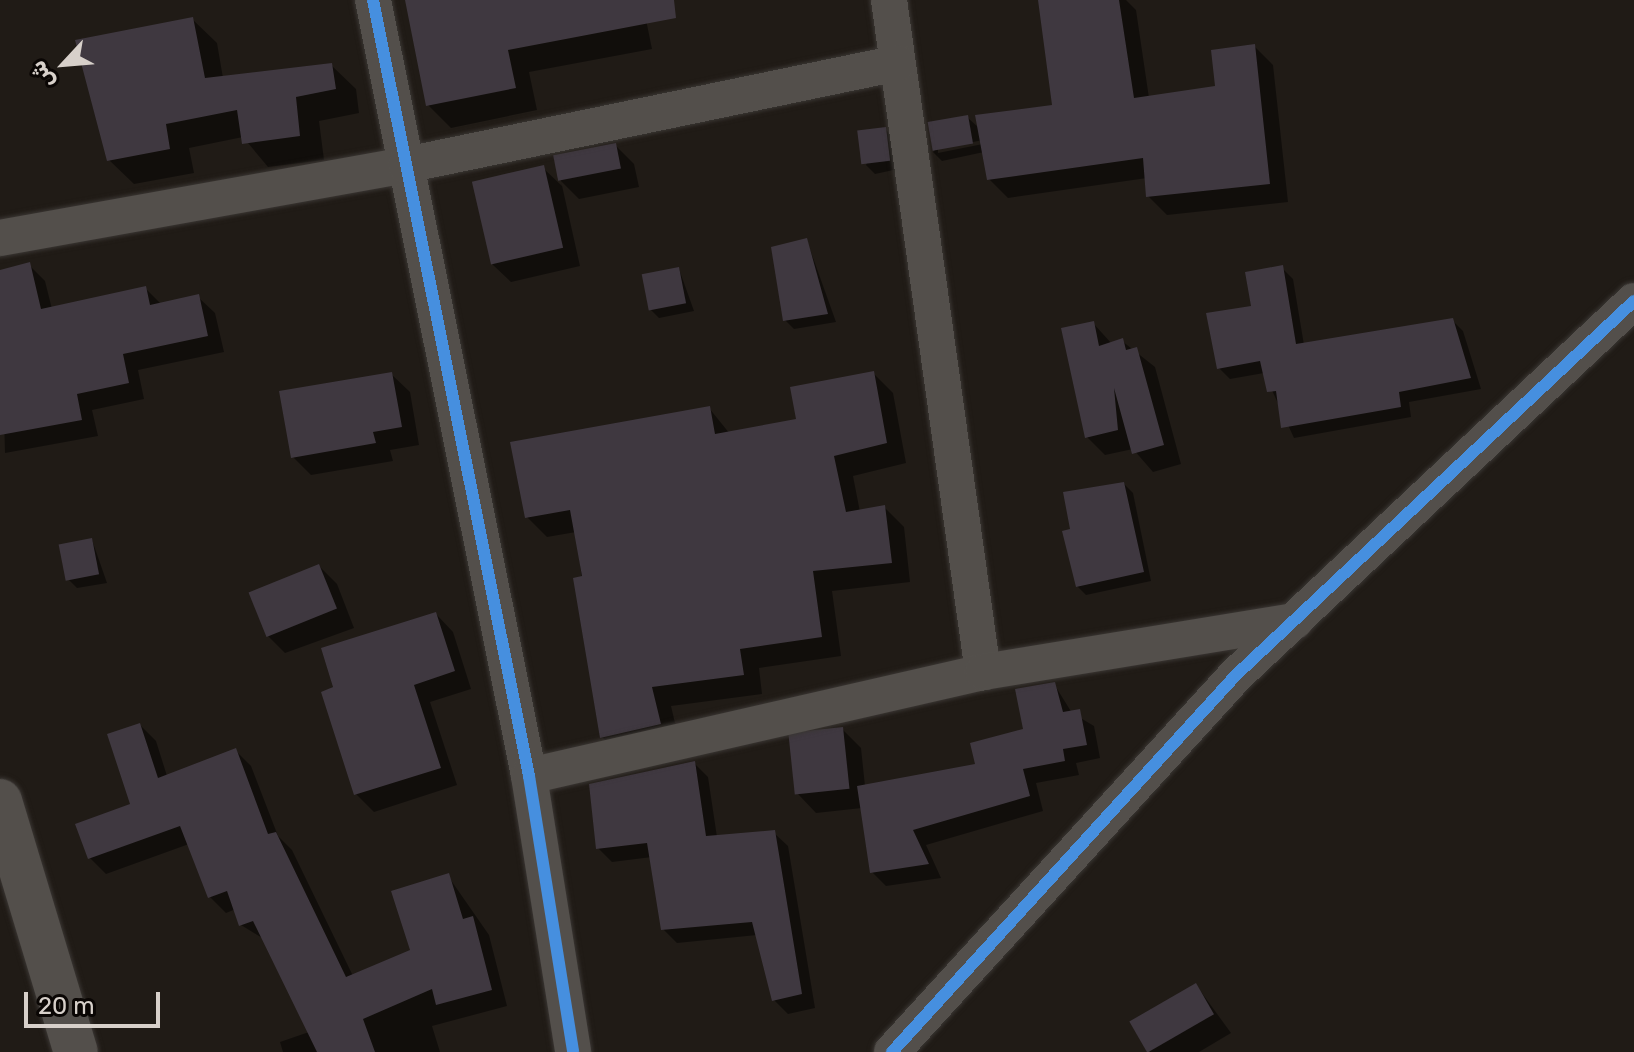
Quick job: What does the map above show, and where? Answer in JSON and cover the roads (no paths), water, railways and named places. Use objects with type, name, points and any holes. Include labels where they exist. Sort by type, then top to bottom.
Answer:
[{"type":"street","points":[[373,0],[529,776],[573,1052]]},
{"type":"street","points":[[889,0],[983,672]]},
{"type":"street","points":[[0,238],[406,165],[898,63]]},
{"type":"street","points":[[892,1052],[1295,621],[1634,301]]},
{"type":"street","points":[[529,776],[983,672],[1295,621]]},
{"type":"street","points":[[0,801],[76,1052]]}]
